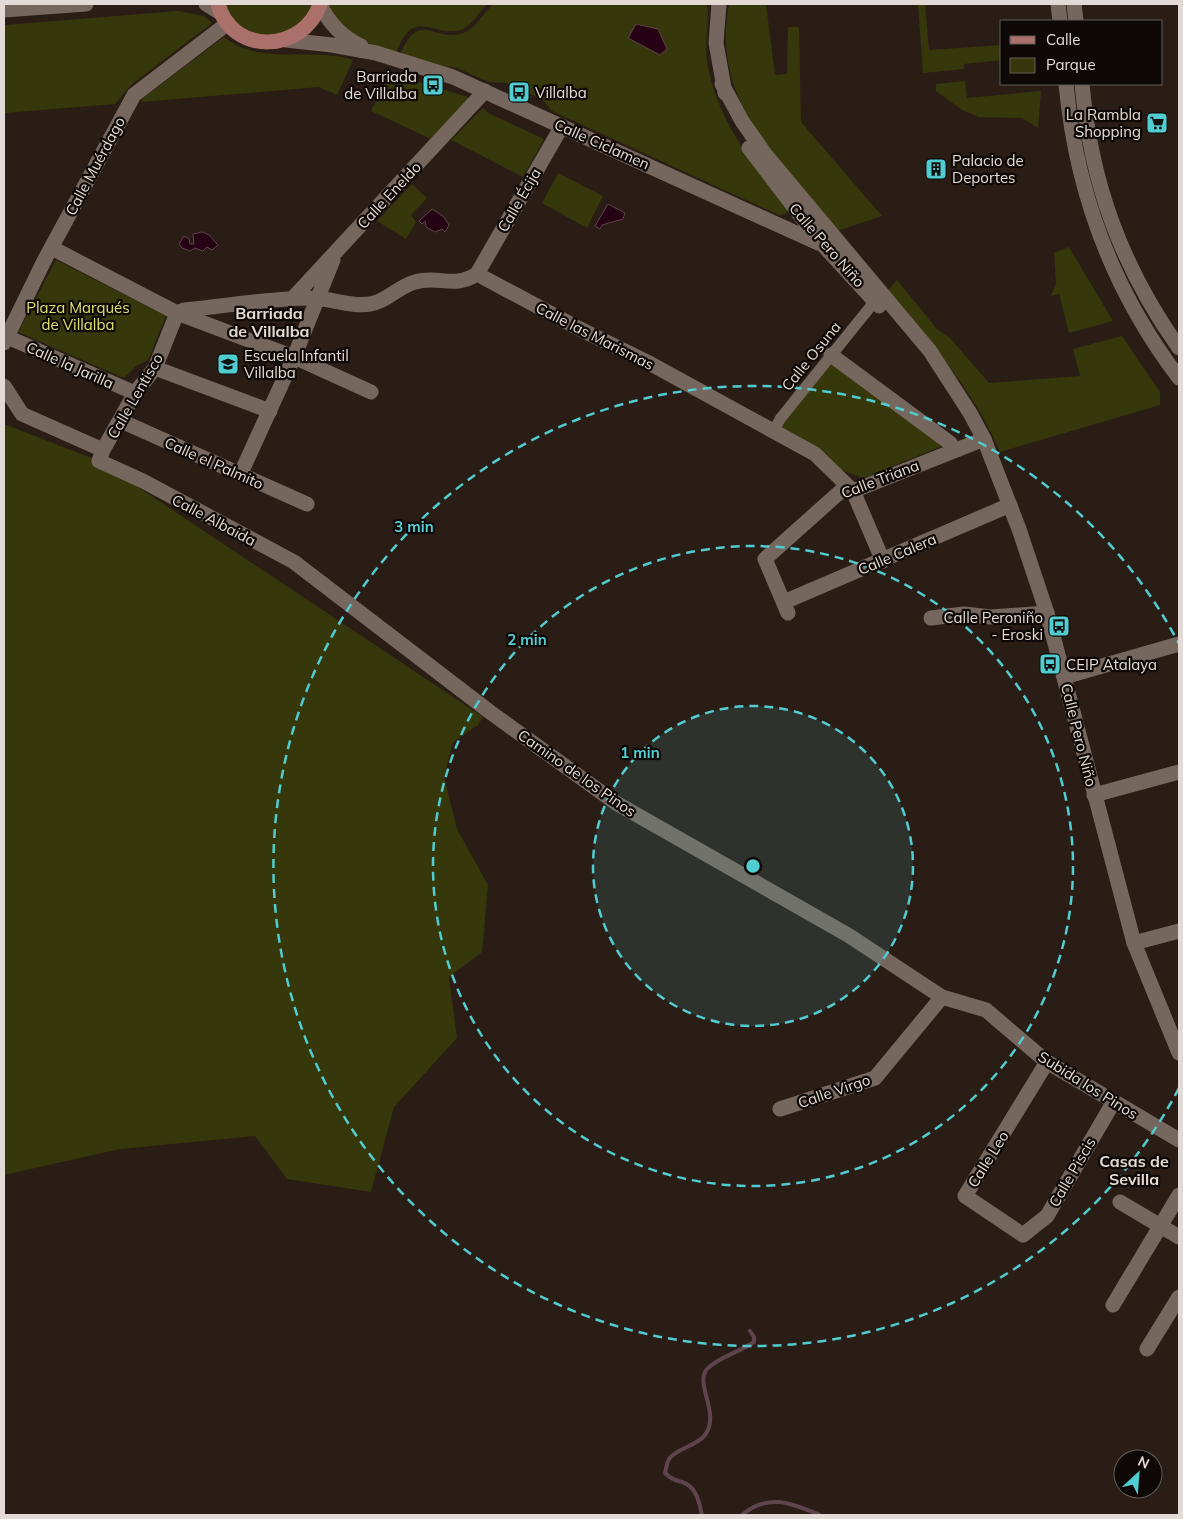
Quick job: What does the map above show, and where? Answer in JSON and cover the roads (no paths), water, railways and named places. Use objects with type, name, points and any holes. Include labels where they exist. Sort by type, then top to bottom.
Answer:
[{"type":"main road","points":[[222,14],[240,34],[254,41],[270,43],[286,40],[308,26],[320,4]]},
{"type":"street","points":[[4,10],[86,4]]},
{"type":"street","points":[[206,4],[222,14]]},
{"type":"street","name":"Calle Ciclamen","points":[[320,4],[328,21],[338,32],[376,53]]},
{"type":"street","name":"Calle Pero Niño","points":[[719,4],[716,43],[722,84],[740,134],[760,164],[823,245]]},
{"type":"street","points":[[1058,4],[1060,20]]},
{"type":"street","points":[[1074,4],[1076,20]]},
{"type":"street","name":"Calle Muérdago","points":[[5,339],[134,95],[222,14]]},
{"type":"street","name":"Calle Ciclamen","points":[[286,40],[332,45],[376,53],[453,77],[823,245]]},
{"type":"street","name":"Calle Pero Niño","points":[[722,84],[742,121],[765,154],[882,301],[930,351],[956,390],[984,439],[1010,505],[1047,613],[1134,943],[1145,974],[1179,1053]]},
{"type":"street","points":[[1066,85],[1080,176],[1095,225],[1130,305],[1179,378]]},
{"type":"street","points":[[1082,85],[1096,173],[1111,222],[1132,271],[1179,348]]},
{"type":"street","name":"Calle Eneldo","points":[[292,299],[485,91]]},
{"type":"street","name":"Calle Écija","points":[[477,274],[562,126]]},
{"type":"street","points":[[779,225],[790,220],[793,210],[792,205]]},
{"type":"street","points":[[823,245],[832,246],[882,301]]},
{"type":"street","points":[[52,248],[178,313],[294,357],[371,392]]},
{"type":"street","points":[[240,474],[294,357],[316,298],[338,250]]},
{"type":"street","points":[[178,313],[184,310],[292,299],[316,298],[344,304],[371,304],[414,282],[435,279],[453,283],[467,281],[477,274]]},
{"type":"street","name":"Calle las Marismas","points":[[477,274],[578,328],[651,364],[814,454],[853,491]]},
{"type":"street","name":"Calle Osuna","points":[[773,432],[780,419],[831,355],[882,301]]},
{"type":"street","name":"Calle Lentisco","points":[[101,455],[135,394],[155,368],[178,313]]},
{"type":"street","name":"Calle la Jarilla","points":[[5,339],[135,394]]},
{"type":"street","points":[[831,355],[950,443],[954,450]]},
{"type":"street","points":[[155,368],[270,411]]},
{"type":"street","points":[[4,386],[22,414],[101,455]]},
{"type":"street","name":"Calle el Palmito","points":[[120,421],[306,504]]},
{"type":"street","name":"Calle Triana","points":[[786,607],[765,559],[842,490],[853,491],[984,439]]},
{"type":"street","name":"Calle Albaida","points":[[101,455],[143,481],[294,562],[324,586]]},
{"type":"street","points":[[853,491],[883,561]]},
{"type":"street","name":"Calle Calera","points":[[786,607],[883,561],[1010,505]]},
{"type":"street","name":"Camino de los Pinos","points":[[324,586],[490,712],[616,804],[848,935]]},
{"type":"street","points":[[931,618],[964,614],[991,617],[1047,613]]},
{"type":"street","points":[[1064,677],[1179,644]]},
{"type":"street","points":[[1094,795],[1179,772]]},
{"type":"street","points":[[1134,943],[1179,931]]},
{"type":"street","name":"Subida los Pinos","points":[[848,935],[942,998],[986,1010],[1047,1062],[1112,1103],[1179,1140]]},
{"type":"street","name":"Calle Pero Niño","points":[[1145,974],[1179,1036]]},
{"type":"street","name":"Calle Virgo","points":[[780,1109],[875,1078],[942,998]]},
{"type":"street","name":"Calle Leo","points":[[1023,1235],[965,1196],[1047,1062]]},
{"type":"street","name":"Calle Piscis","points":[[1023,1235],[1047,1216],[1112,1103]]},
{"type":"street","points":[[1113,1305],[1179,1195]]},
{"type":"street","points":[[1120,1202],[1179,1237]]},
{"type":"street","points":[[1147,1349],[1179,1297]]},
{"type":"waterway","points":[[702,1515],[694,1491],[687,1484],[671,1478],[665,1473],[667,1464],[673,1455],[697,1442],[705,1435],[710,1418],[703,1383],[704,1375],[707,1369],[717,1361],[754,1342],[754,1337],[750,1331]]},
{"type":"waterway","points":[[742,1515],[752,1508],[771,1502],[791,1504],[820,1515]]},
{"type":"place","name":"Barriada de Villalba","points":[[433,85]]},
{"type":"place","name":"Villalba","points":[[519,92]]},
{"type":"place","name":"La Rambla Shopping","points":[[1157,123]]},
{"type":"place","name":"Palacio de Deportes","points":[[936,169]]},
{"type":"place","name":"Escuela Infantil Villalba","points":[[228,364]]},
{"type":"place","name":"Calle Peroniño - Eroski","points":[[1059,626]]},
{"type":"place","name":"CEIP Atalaya","points":[[1050,664]]},
{"type":"district","name":"Barriada de Villalba","points":[[269,322]]},
{"type":"district","name":"Casas de Sevilla","points":[[1134,1170]]},
{"type":"park label","name":"Plaza Marqués de Villalba","points":[[78,316]]}]
